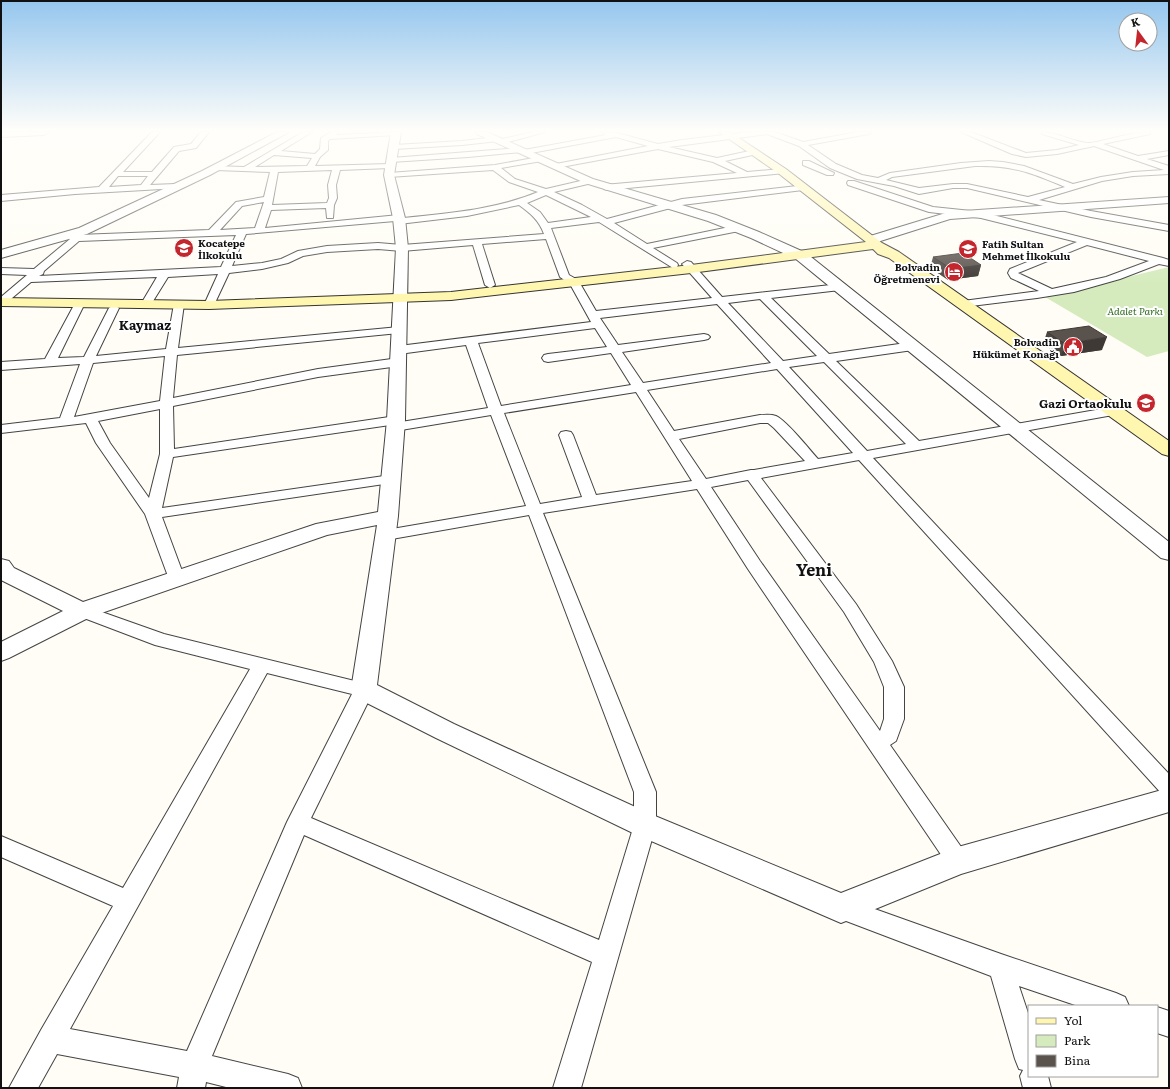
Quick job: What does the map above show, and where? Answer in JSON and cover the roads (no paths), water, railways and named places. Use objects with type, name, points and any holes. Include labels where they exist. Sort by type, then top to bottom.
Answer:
[{"type":"main road","points":[[799,183],[873,242],[888,256],[1107,412],[1169,450]]},
{"type":"main road","points":[[1,308],[114,308],[451,296],[569,279],[798,254],[873,242],[894,255],[963,304],[1107,412],[1169,461]]},
{"type":"main road","points":[[401,298],[440,290],[569,279]]},
{"type":"main road","points":[[1,302],[146,304],[178,306]]},
{"type":"street","points":[[102,189],[107,183]]},
{"type":"street","points":[[144,187],[147,183]]},
{"type":"street","points":[[1,302],[39,272],[73,236],[183,183]]},
{"type":"street","points":[[259,231],[267,203],[271,183]]},
{"type":"street","points":[[331,225],[330,205],[333,198],[333,183]]},
{"type":"street","points":[[193,1077],[298,822],[364,690],[387,525],[396,423],[402,248],[396,183]]},
{"type":"street","points":[[517,183],[545,192],[571,203],[602,220],[644,247],[683,266],[720,301],[780,365],[1169,788]]},
{"type":"street","points":[[1,254],[73,236],[211,234],[399,220],[467,213],[521,202],[545,192],[582,183]]},
{"type":"street","points":[[595,183],[667,206],[712,218],[739,228],[798,254],[1169,553]]},
{"type":"street","points":[[608,187],[646,183]]},
{"type":"street","points":[[850,183],[932,210],[980,215],[1164,262]]},
{"type":"street","points":[[890,183],[919,191],[953,186],[967,186],[1098,216],[1169,228]]},
{"type":"street","points":[[1062,183],[1073,187]]},
{"type":"street","points":[[1027,200],[1090,183]]},
{"type":"street","points":[[1,198],[102,189],[176,186]]},
{"type":"street","points":[[546,226],[602,220],[691,201],[803,187]]},
{"type":"street","points":[[873,242],[949,216],[961,214],[1009,212],[1169,200]]},
{"type":"street","points":[[521,202],[537,214],[546,226],[549,236],[569,279],[754,565],[958,861]]},
{"type":"street","points":[[211,234],[239,204],[267,203],[330,205]]},
{"type":"street","points":[[873,242],[965,217],[1009,212]]},
{"type":"street","points":[[644,247],[739,228]]},
{"type":"street","points":[[208,304],[242,232]]},
{"type":"street","points":[[30,279],[164,274],[224,270],[262,266],[284,261],[301,253],[327,249],[378,246],[402,248],[549,236]]},
{"type":"street","points":[[477,242],[490,285]]},
{"type":"street","points":[[1049,292],[1015,276],[1013,273],[1014,271],[1086,242]]},
{"type":"street","points":[[963,304],[1049,292],[1109,280],[1164,262]]},
{"type":"street","points":[[1,271],[39,272]]},
{"type":"street","points":[[146,304],[164,274]]},
{"type":"street","points":[[1,366],[172,352],[399,348],[471,341],[720,301],[840,287]]},
{"type":"street","points":[[764,297],[916,446]]},
{"type":"street","points":[[153,514],[167,454],[166,402],[178,306]]},
{"type":"street","points":[[50,362],[78,307]]},
{"type":"street","points":[[66,421],[88,360],[114,308]]},
{"type":"street","points":[[548,358],[704,337]]},
{"type":"street","points":[[471,341],[496,411],[645,792],[645,825],[567,1088]]},
{"type":"street","points":[[167,454],[496,411],[780,365],[913,346]]},
{"type":"street","points":[[1,429],[90,419],[166,402],[318,373],[380,364],[399,348]]},
{"type":"street","points":[[1,652],[82,612],[323,529],[387,525],[535,510],[591,500],[702,484],[862,455],[1016,430],[1107,412]]},
{"type":"street","points":[[90,419],[102,443],[153,514],[177,579]]},
{"type":"street","points":[[671,436],[760,419],[771,420],[780,425],[815,464]]},
{"type":"street","points":[[566,435],[591,500]]},
{"type":"street","points":[[752,474],[850,608],[883,661],[894,687],[894,719],[889,735],[878,743]]},
{"type":"street","points":[[153,514],[392,479]]},
{"type":"street","points":[[3,571],[82,612],[161,640],[364,690],[645,825],[841,908],[1001,967],[1113,1005]]},
{"type":"street","points":[[23,1088],[262,666]]},
{"type":"street","points":[[841,908],[958,861],[1169,800]]},
{"type":"street","points":[[298,822],[607,956]]},
{"type":"street","points":[[1,846],[129,902]]},
{"type":"street","points":[[1001,967],[1028,1056]]},
{"type":"street","points":[[1158,1020],[1169,1024]]},
{"type":"street","points":[[50,1039],[193,1077],[288,1088]]},
{"type":"street","points":[[1034,1077],[1037,1088]]},
{"type":"place","name":"Kocatepe İlkokulu","points":[[184,248]]},
{"type":"place","name":"Fatih Sultan Mehmet İlkokulu","points":[[968,249]]},
{"type":"place","name":"Bolvadin Öğretmenevi","points":[[954,272]]},
{"type":"place","name":"Bolvadin Hükümet Konağı","points":[[1073,347]]},
{"type":"place","name":"Gazi Ortaokulu","points":[[1146,403]]},
{"type":"district","name":"Kaymaz","points":[[145,324]]},
{"type":"district","name":"Yeni","points":[[814,569]]},
{"type":"park label","name":"Adalet Parkı","points":[[1135,310]]}]
